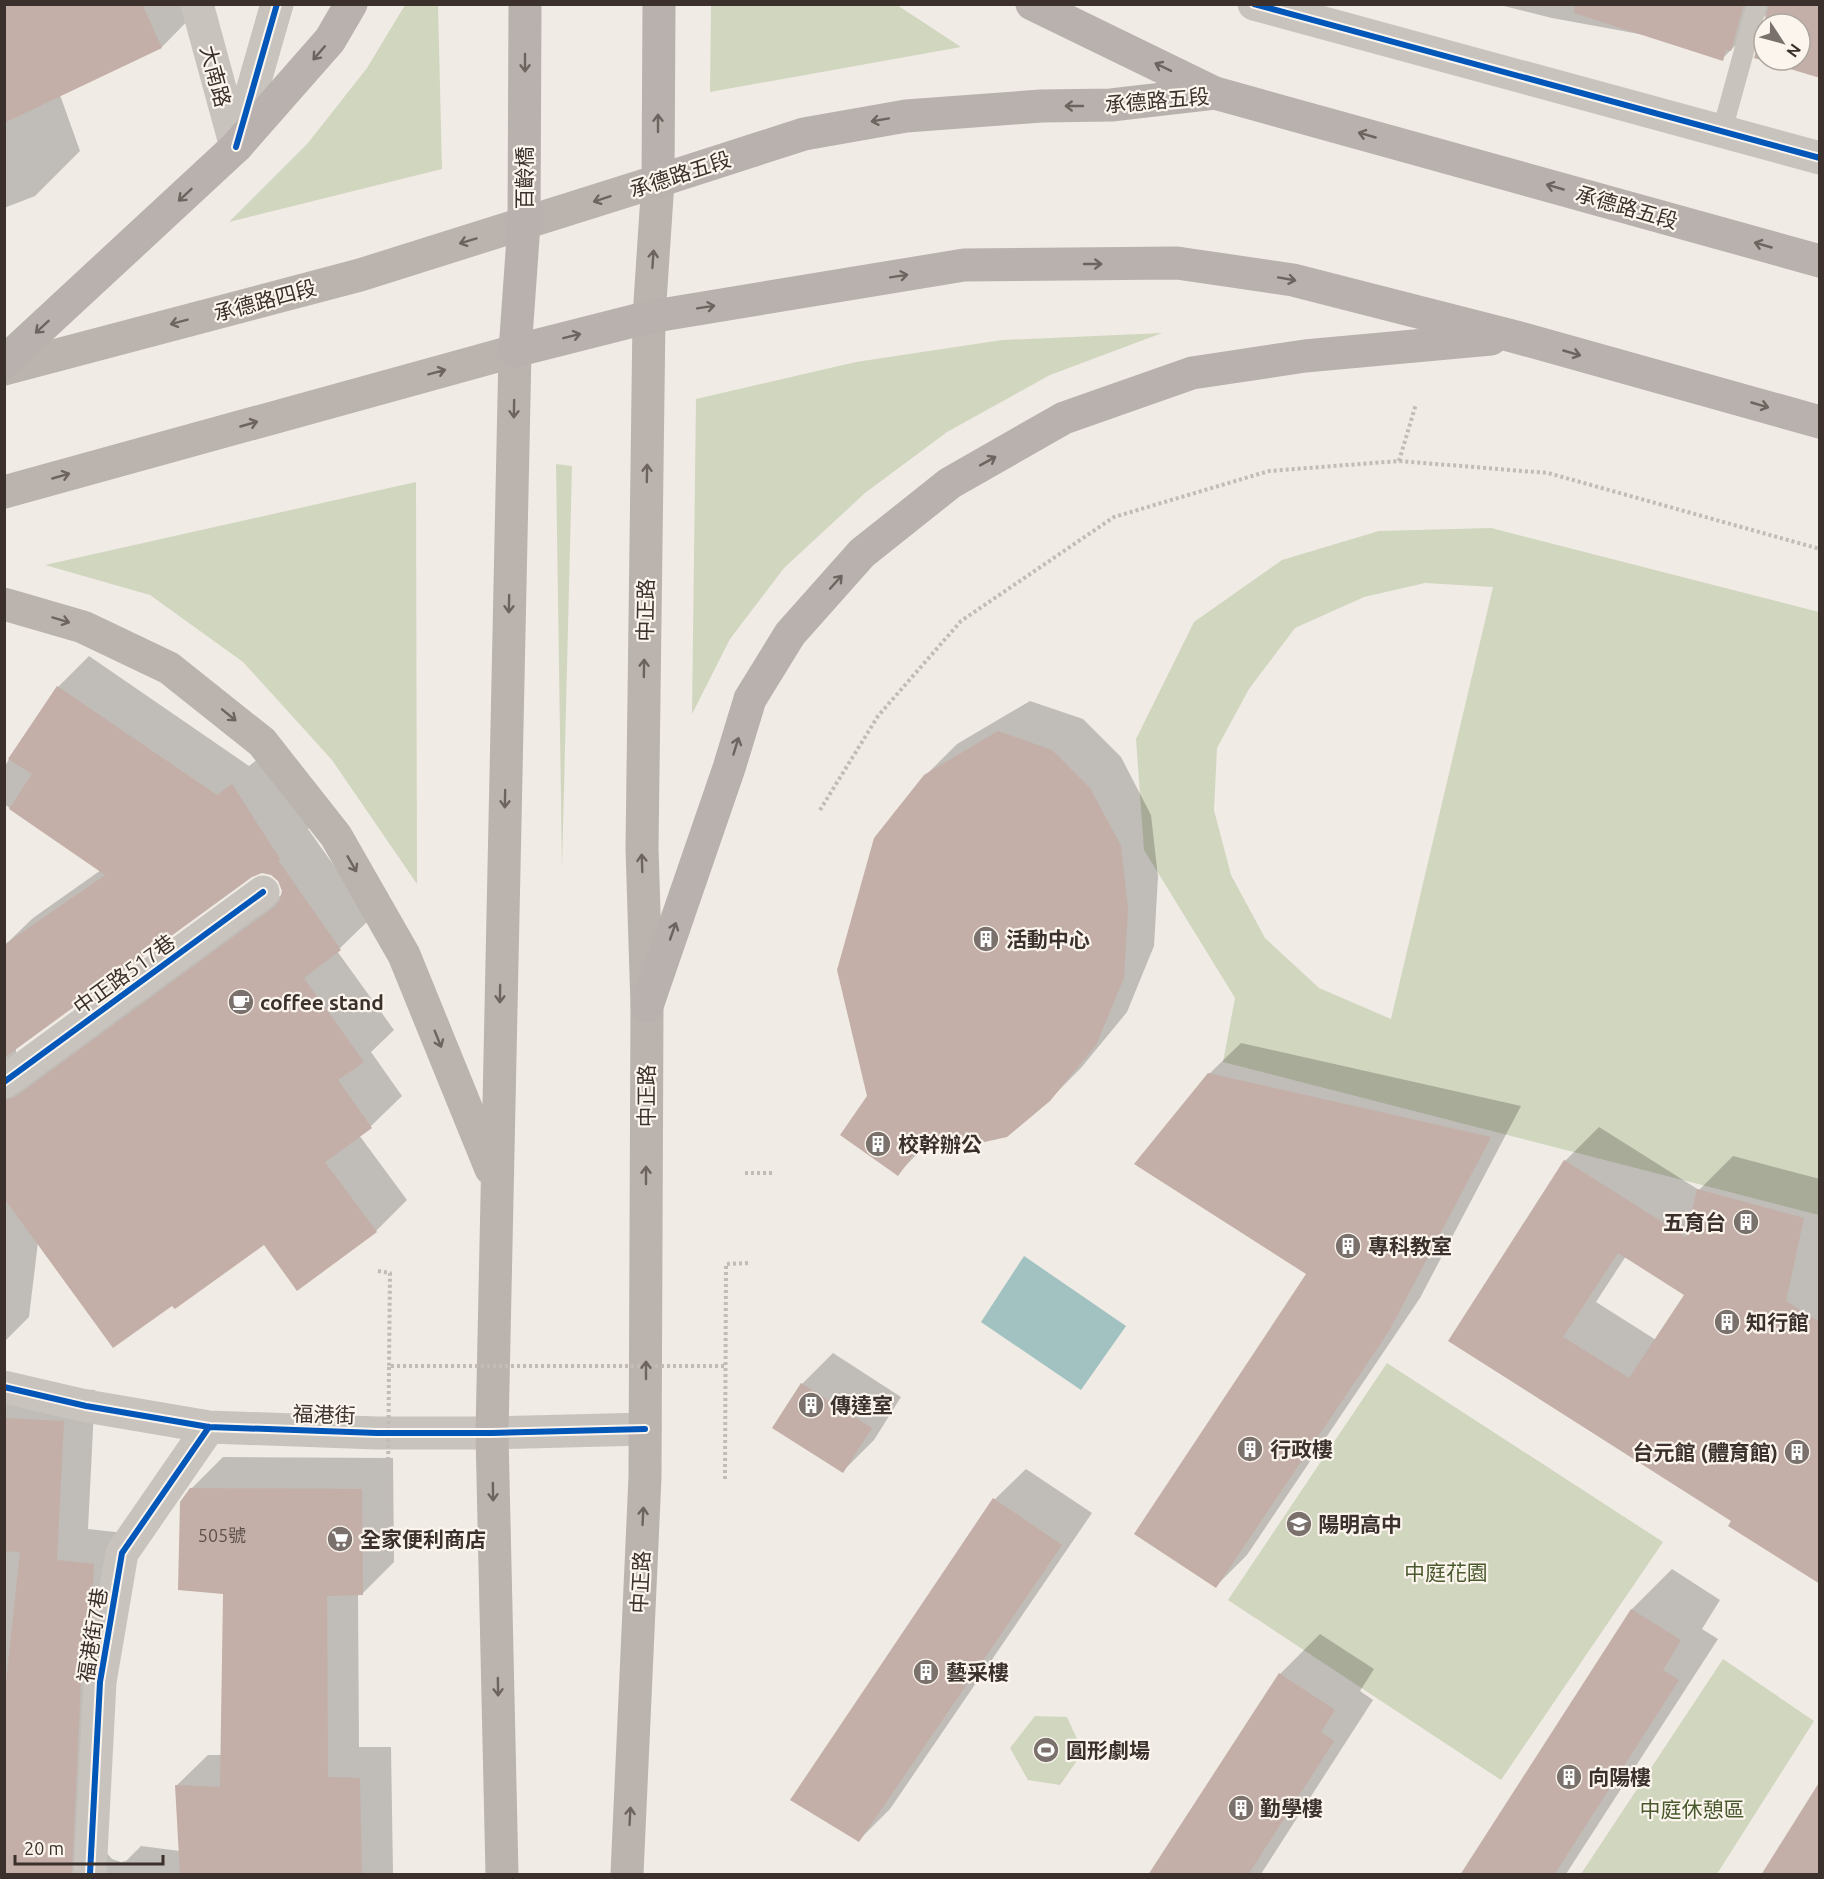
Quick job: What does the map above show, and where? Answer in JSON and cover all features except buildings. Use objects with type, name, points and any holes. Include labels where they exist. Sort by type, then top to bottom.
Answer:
[{"type":"main road","points":[[4,362],[236,147],[330,40],[351,4]]},
{"type":"main road","name":"百齡橋","points":[[515,351],[524,224],[525,4]]},
{"type":"main road","points":[[649,317],[658,181],[659,4]]},
{"type":"main road","points":[[1032,4],[1215,93]]},
{"type":"main road","name":"承德路五段","points":[[524,224],[804,134],[906,116],[1041,106],[1111,105],[1215,93],[1820,261]]},
{"type":"main road","name":"承德路四段","points":[[4,369],[360,275],[524,224]]},
{"type":"main road","points":[[4,492],[515,351],[649,317],[964,265],[1177,263],[1293,280],[1516,337],[1820,422]]},
{"type":"main road","name":"中正路","points":[[627,1875],[645,1489],[647,1006],[642,848],[649,317]]},
{"type":"main road","points":[[647,1006],[729,768],[750,699],[790,634],[862,553],[950,483],[1064,418],[1192,373],[1305,356],[1516,337]]},
{"type":"main road","points":[[502,1875],[492,1433],[515,351]]},
{"type":"main road","points":[[4,604],[83,627],[169,668],[262,742],[336,836],[404,954],[496,1181]]},
{"type":"street","name":"大南路","points":[[197,4],[236,147]]},
{"type":"street","points":[[236,147],[277,4]]},
{"type":"street","points":[[1254,4],[1820,158]]},
{"type":"street","name":"中正路517巷","points":[[4,1082],[263,892]]},
{"type":"street","name":"福港街","points":[[4,1387],[86,1406],[209,1427],[377,1433],[645,1429]]},
{"type":"street","name":"福港街7巷","points":[[90,1875],[100,1682],[122,1553],[209,1427]]},
{"type":"lane","points":[[1722,131],[1757,4]]},
{"type":"path","points":[[1399,461],[1416,404]]},
{"type":"path","points":[[820,810],[878,716],[961,621],[1114,517],[1269,471],[1399,461],[1548,473],[1820,549]]},
{"type":"path","points":[[745,1173],[773,1173]]},
{"type":"path","points":[[725,1479],[726,1264],[750,1263]]},
{"type":"path","points":[[375,1559],[387,1558],[390,1273],[378,1271]]},
{"type":"path","points":[[389,1366],[726,1366]]},
{"type":"green space","points":[[405,5],[438,5],[442,169],[229,222],[308,143],[367,68]]},
{"type":"green space","points":[[711,5],[897,5],[961,47],[710,92]]},
{"type":"green space","points":[[1162,333],[1050,375],[947,432],[865,493],[784,568],[730,639],[692,714],[696,399],[856,362],[1002,340]]},
{"type":"green space","points":[[556,464],[572,466],[562,869]]},
{"type":"green space","points":[[416,482],[417,884],[332,760],[243,662],[150,595],[45,565]]},
{"type":"green space","points":[[1491,528],[1819,612],[1819,1215],[1223,1062],[1235,998],[1144,850],[1136,739],[1194,622],[1282,560],[1379,531]],"holes":[[[1425,583],[1493,587],[1391,1019],[1319,988],[1265,938],[1231,875],[1214,810],[1217,748],[1249,689],[1295,628],[1364,597]]]},
{"type":"green space","name":"中庭花園","points":[[1387,1363],[1663,1542],[1501,1780],[1228,1600]]},
{"type":"green space","name":"中庭休憩區","points":[[1723,1659],[1814,1721],[1717,1874],[1581,1874]]},
{"type":"green space","name":"圓形劇場","points":[[1035,1716],[1067,1717],[1083,1752],[1060,1785],[1028,1780],[1010,1748]]},
{"type":"water","points":[[1024,1256],[1126,1326],[1081,1390],[981,1322]]},
{"type":"cycle path","points":[[236,147],[277,4]]},
{"type":"cycle path","points":[[1254,4],[1820,158]]},
{"type":"cycle path","points":[[4,1082],[263,892]]},
{"type":"cycle path","points":[[4,1387],[86,1406],[209,1427],[377,1433],[645,1429]]},
{"type":"cycle path","points":[[90,1874],[100,1682],[122,1553],[209,1427]]},
{"type":"place","name":"活動中心","points":[[986,939]]},
{"type":"place","name":"coffee stand","points":[[241,1002]]},
{"type":"place","name":"校幹辦公","points":[[878,1144]]},
{"type":"place","name":"五育台","points":[[1746,1222]]},
{"type":"place","name":"專科教室","points":[[1348,1246]]},
{"type":"place","name":"知行館","points":[[1727,1322]]},
{"type":"place","name":"傳達室","points":[[811,1405]]},
{"type":"place","name":"行政樓","points":[[1250,1449]]},
{"type":"place","name":"台元館 (體育館)","points":[[1797,1452]]},
{"type":"place","name":"陽明高中","points":[[1299,1524]]},
{"type":"place","name":"全家便利商店","points":[[340,1539]]},
{"type":"place","name":"藝采樓","points":[[926,1672]]},
{"type":"place","name":"圓形劇場","points":[[1046,1750]]},
{"type":"place","name":"向陽樓","points":[[1569,1777]]},
{"type":"place","name":"勤學樓","points":[[1241,1808]]}]
